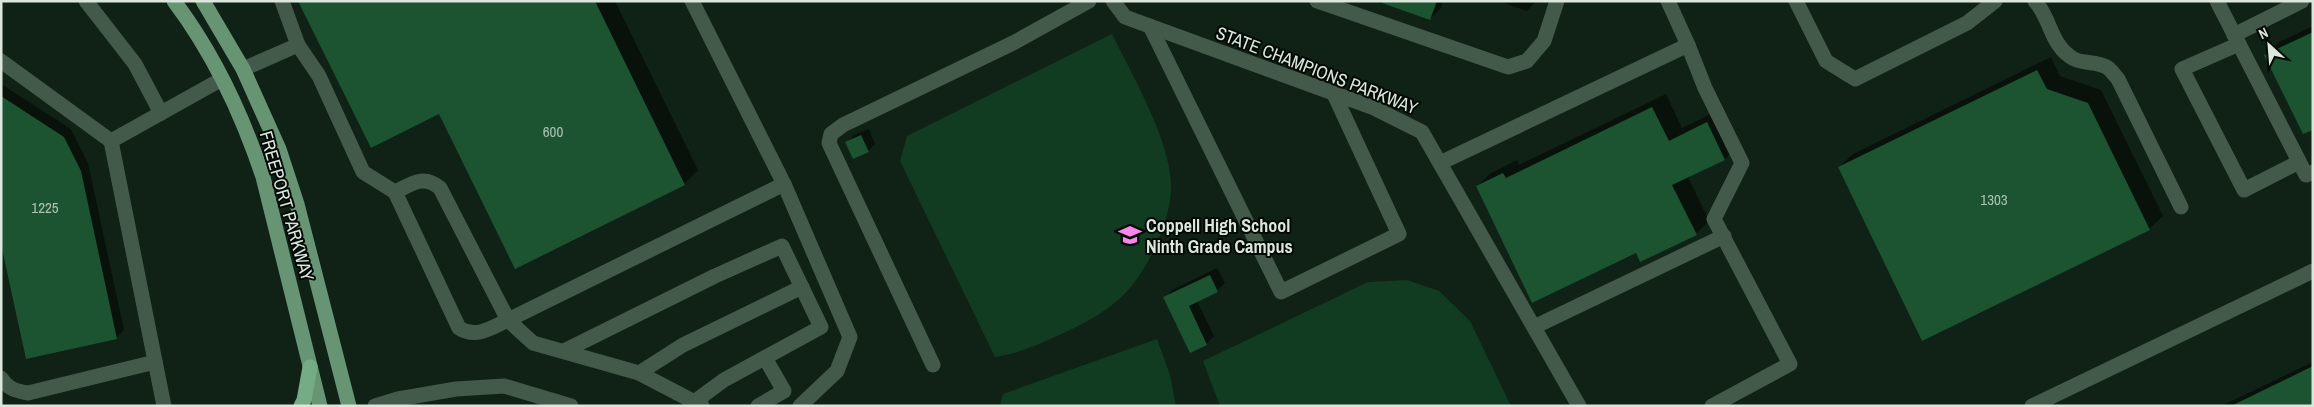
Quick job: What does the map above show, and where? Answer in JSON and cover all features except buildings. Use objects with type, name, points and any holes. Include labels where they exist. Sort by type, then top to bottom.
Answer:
[{"type":"highway","points":[[301,406],[304,400],[310,367]]},
{"type":"main road","name":"FREEPORT PARKWAY","points":[[174,1],[211,56],[242,120],[263,177],[320,406]]},
{"type":"main road","name":"FREEPORT PARKWAY","points":[[203,1],[243,69],[279,149],[297,204],[349,406]]},
{"type":"main road","points":[[222,78],[243,69]]},
{"type":"street","points":[[86,1],[134,64],[161,113]]},
{"type":"street","points":[[282,1],[298,45],[319,76],[363,172],[395,192],[459,328],[466,333],[480,333],[508,320],[784,184]]},
{"type":"street","points":[[692,1],[784,184],[850,337],[837,371],[800,406]]},
{"type":"street","points":[[933,365],[829,143],[831,134],[843,125],[1014,42],[1089,1]]},
{"type":"street","name":"STATE CHAMPIONS PARKWAY","points":[[1112,1],[1125,17],[1374,108],[1422,132],[1579,406]]},
{"type":"street","points":[[1317,1],[1508,67],[1527,61],[1544,42],[1556,1]]},
{"type":"street","points":[[1668,1],[1705,88],[1742,163],[1714,219],[1790,364],[1712,406]]},
{"type":"street","points":[[1796,1],[1826,61],[1855,80],[1967,23],[1995,1]]},
{"type":"street","points":[[2035,1],[2043,9],[2047,25],[2057,44],[2074,59],[2106,66],[2118,79],[2180,207]]},
{"type":"street","points":[[2217,1],[2306,175],[2313,172]]},
{"type":"street","points":[[2299,162],[2244,190],[2182,69],[2302,1]]},
{"type":"street","points":[[1150,26],[1280,292],[1399,234],[1334,94]]},
{"type":"street","points":[[243,69],[298,45]]},
{"type":"street","points":[[1440,163],[1688,45]]},
{"type":"street","points":[[1,61],[110,141],[164,406]]},
{"type":"street","points":[[110,141],[222,78]]},
{"type":"street","points":[[395,192],[420,181],[431,181],[440,188],[508,320],[533,343],[639,373],[698,404],[724,380],[821,328],[782,246],[715,276],[564,351]]},
{"type":"street","points":[[1532,324],[1724,236]]},
{"type":"street","points":[[2032,406],[2313,271]]},
{"type":"street","points":[[639,373],[683,345],[802,287]]},
{"type":"street","points":[[758,406],[784,391],[765,358]]},
{"type":"street","points":[[1,378],[6,385],[15,391],[28,393],[155,362]]},
{"type":"street","points":[[375,406],[398,398],[456,389],[504,386],[571,406]]},
{"type":"green space","points":[[1112,34],[1150,110],[1165,152],[1170,172],[1171,190],[1168,211],[1162,231],[1138,278],[1116,302],[1073,329],[1040,344],[1018,352],[995,357],[900,161],[907,136]]},
{"type":"green space","points":[[1407,280],[1439,291],[1470,321],[1511,406],[1220,406],[1203,361],[1368,282]]},
{"type":"green space","points":[[1157,339],[1170,375],[1176,406],[1000,406],[1003,394]]},
{"type":"place","name":"Coppell High School Ninth Grade Campus","points":[[1130,235]]}]
